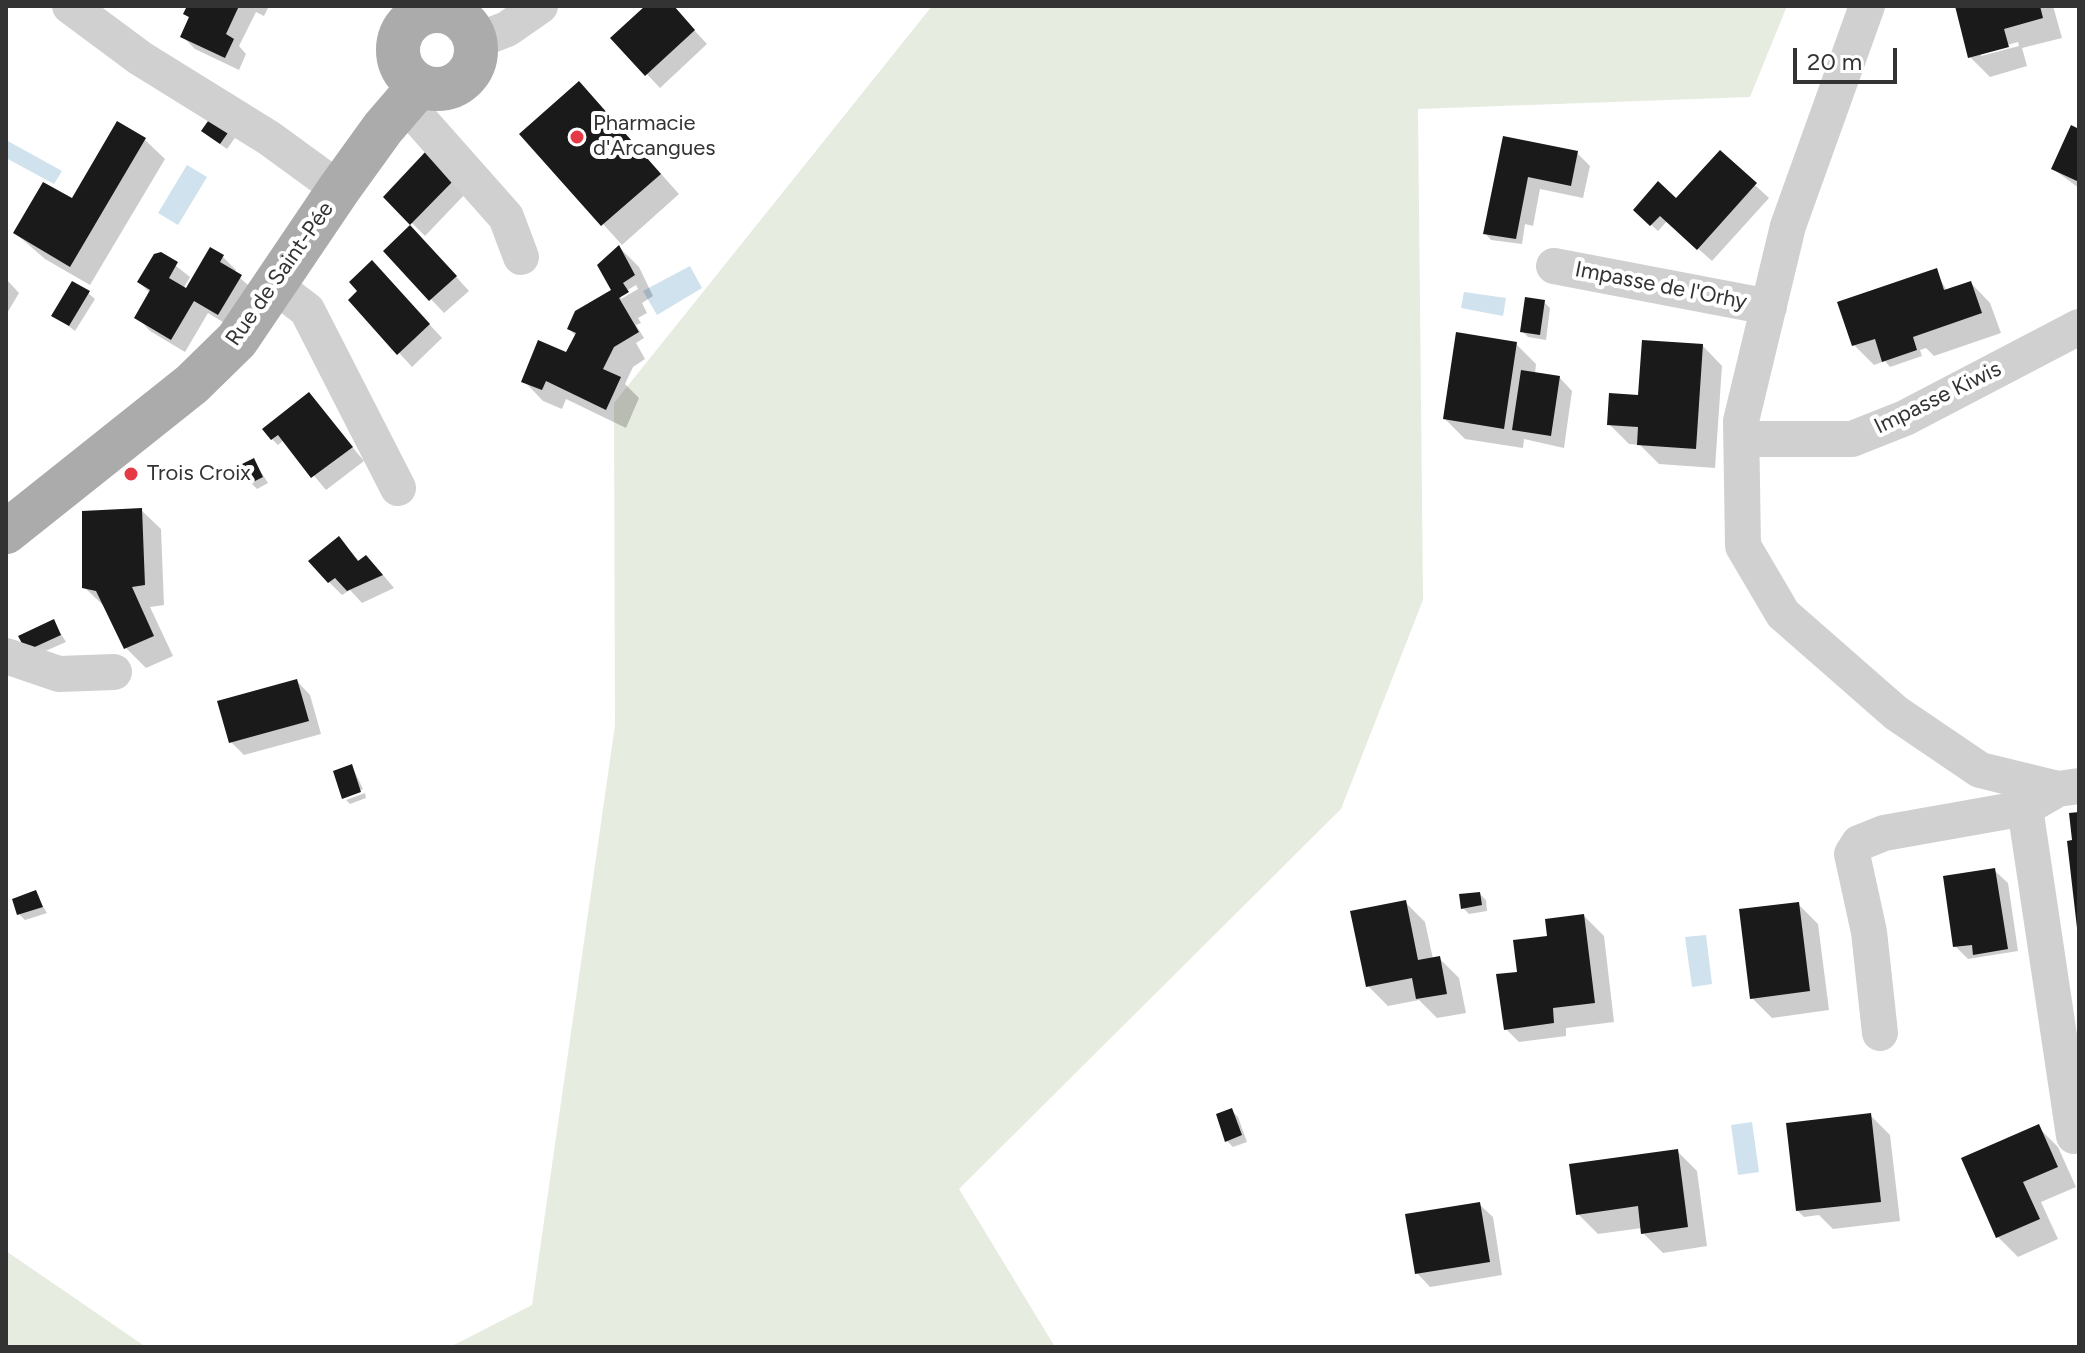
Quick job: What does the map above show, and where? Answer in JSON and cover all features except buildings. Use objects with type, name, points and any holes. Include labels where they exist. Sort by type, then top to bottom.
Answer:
[{"type":"main road","points":[[432,8],[455,14],[471,29],[476,41],[477,53],[467,76],[445,88],[412,94],[402,68],[399,43],[410,21],[432,8]]},
{"type":"main road","name":"Rue de Saint-Pée","points":[[6,532],[192,384],[237,340],[339,189],[412,94]]},
{"type":"street","points":[[70,6],[140,58],[269,138],[339,189]]},
{"type":"street","points":[[476,41],[507,29],[540,6]]},
{"type":"street","points":[[1867,6],[1788,226],[1741,421],[1743,546],[1783,614],[1896,713],[1980,770],[2069,788]]},
{"type":"street","points":[[412,94],[506,217],[521,257]]},
{"type":"street","name":"Impasse de l'Orhy","points":[[1554,266],[1769,307]]},
{"type":"street","points":[[274,285],[307,310],[398,488]]},
{"type":"street","name":"Impasse Kiwis","points":[[1742,439],[1852,439],[1905,418],[2079,327]]},
{"type":"street","points":[[6,656],[59,674],[114,672]]},
{"type":"street","points":[[1880,1033],[1869,932],[1852,854],[1859,843],[1884,833],[2025,808],[2069,788]]},
{"type":"street","points":[[2025,808],[2074,1136]]},
{"type":"shaded area","points":[[932,6],[1787,6],[1750,97],[1418,109],[1423,600],[1341,809],[959,1189],[1055,1347],[450,1347],[532,1305],[615,725],[614,403]]},
{"type":"shaded area","points":[[6,1251],[146,1347],[6,1347]]},
{"type":"water","points":[[6,140],[62,171],[54,184],[6,158]]},
{"type":"water","points":[[187,165],[207,177],[178,225],[158,213]]},
{"type":"water","points":[[690,266],[702,288],[657,315],[643,291]]},
{"type":"water","points":[[1464,292],[1506,298],[1503,316],[1461,308]]},
{"type":"water","points":[[1706,935],[1712,984],[1692,987],[1685,937]]},
{"type":"water","points":[[1752,1122],[1759,1172],[1738,1175],[1731,1125]]},
{"type":"place","name":"Pharmacie d'Arcangues","points":[[577,137]]},
{"type":"place","name":"Trois Croix","points":[[131,474]]}]
